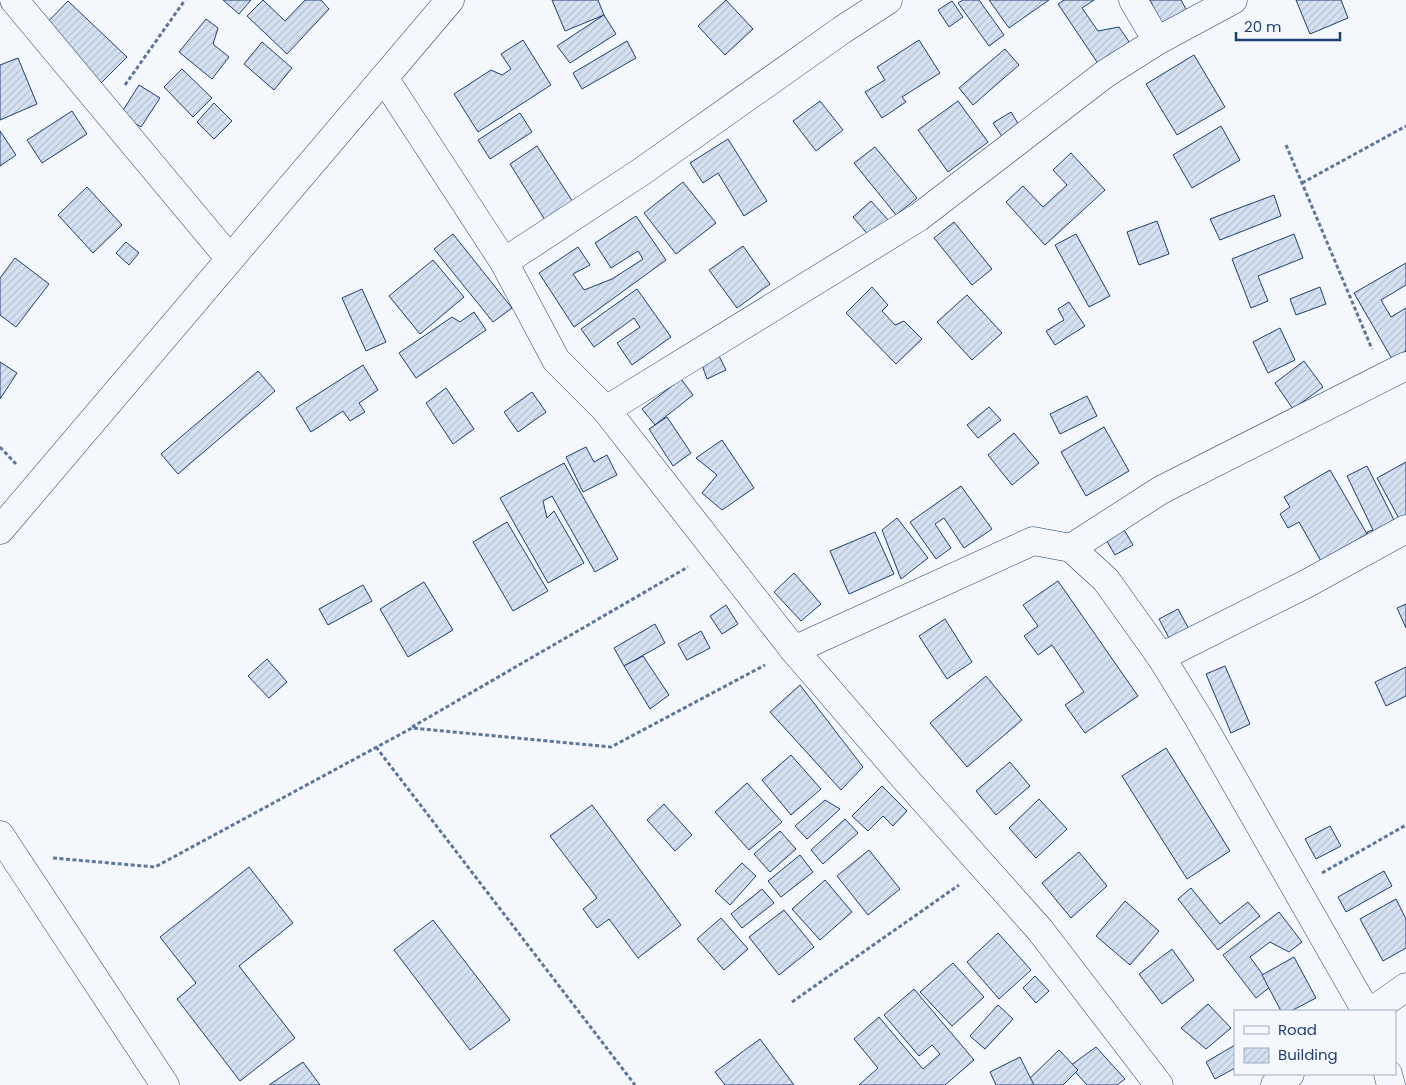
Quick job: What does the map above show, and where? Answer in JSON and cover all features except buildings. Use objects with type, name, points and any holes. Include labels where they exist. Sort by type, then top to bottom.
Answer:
[{"type":"street","points":[[14,0],[230,259]]},
{"type":"street","points":[[0,530],[450,0]]},
{"type":"street","points":[[504,262],[641,172],[842,30],[888,0]]},
{"type":"street","points":[[1132,0],[1157,41]]},
{"type":"street","points":[[606,410],[919,217],[1105,74],[1157,41],[1233,0]]},
{"type":"street","points":[[384,78],[504,262],[556,360],[606,410],[794,650],[1040,930],[1159,1085]]},
{"type":"street","points":[[1071,548],[1161,490],[1395,371]]},
{"type":"street","points":[[1161,657],[1306,584],[1406,529]]},
{"type":"street","points":[[794,650],[1033,541],[1071,548],[1106,580],[1161,657],[1199,719],[1365,1010]]},
{"type":"street","points":[[6,844],[165,1085]]},
{"type":"street","points":[[1373,1010],[1406,987]]},
{"type":"street","points":[[1276,1085],[1289,1075]]},
{"type":"path","points":[[107,112],[185,0]]},
{"type":"path","points":[[1302,183],[1406,126]]},
{"type":"path","points":[[1286,145],[1302,183],[1395,371]]},
{"type":"path","points":[[6,844],[155,867],[412,728],[716,550]]},
{"type":"path","points":[[412,728],[611,747],[794,650]]},
{"type":"path","points":[[376,747],[635,1085]]},
{"type":"path","points":[[1295,888],[1406,825]]},
{"type":"path","points":[[792,1002],[984,868]]}]
